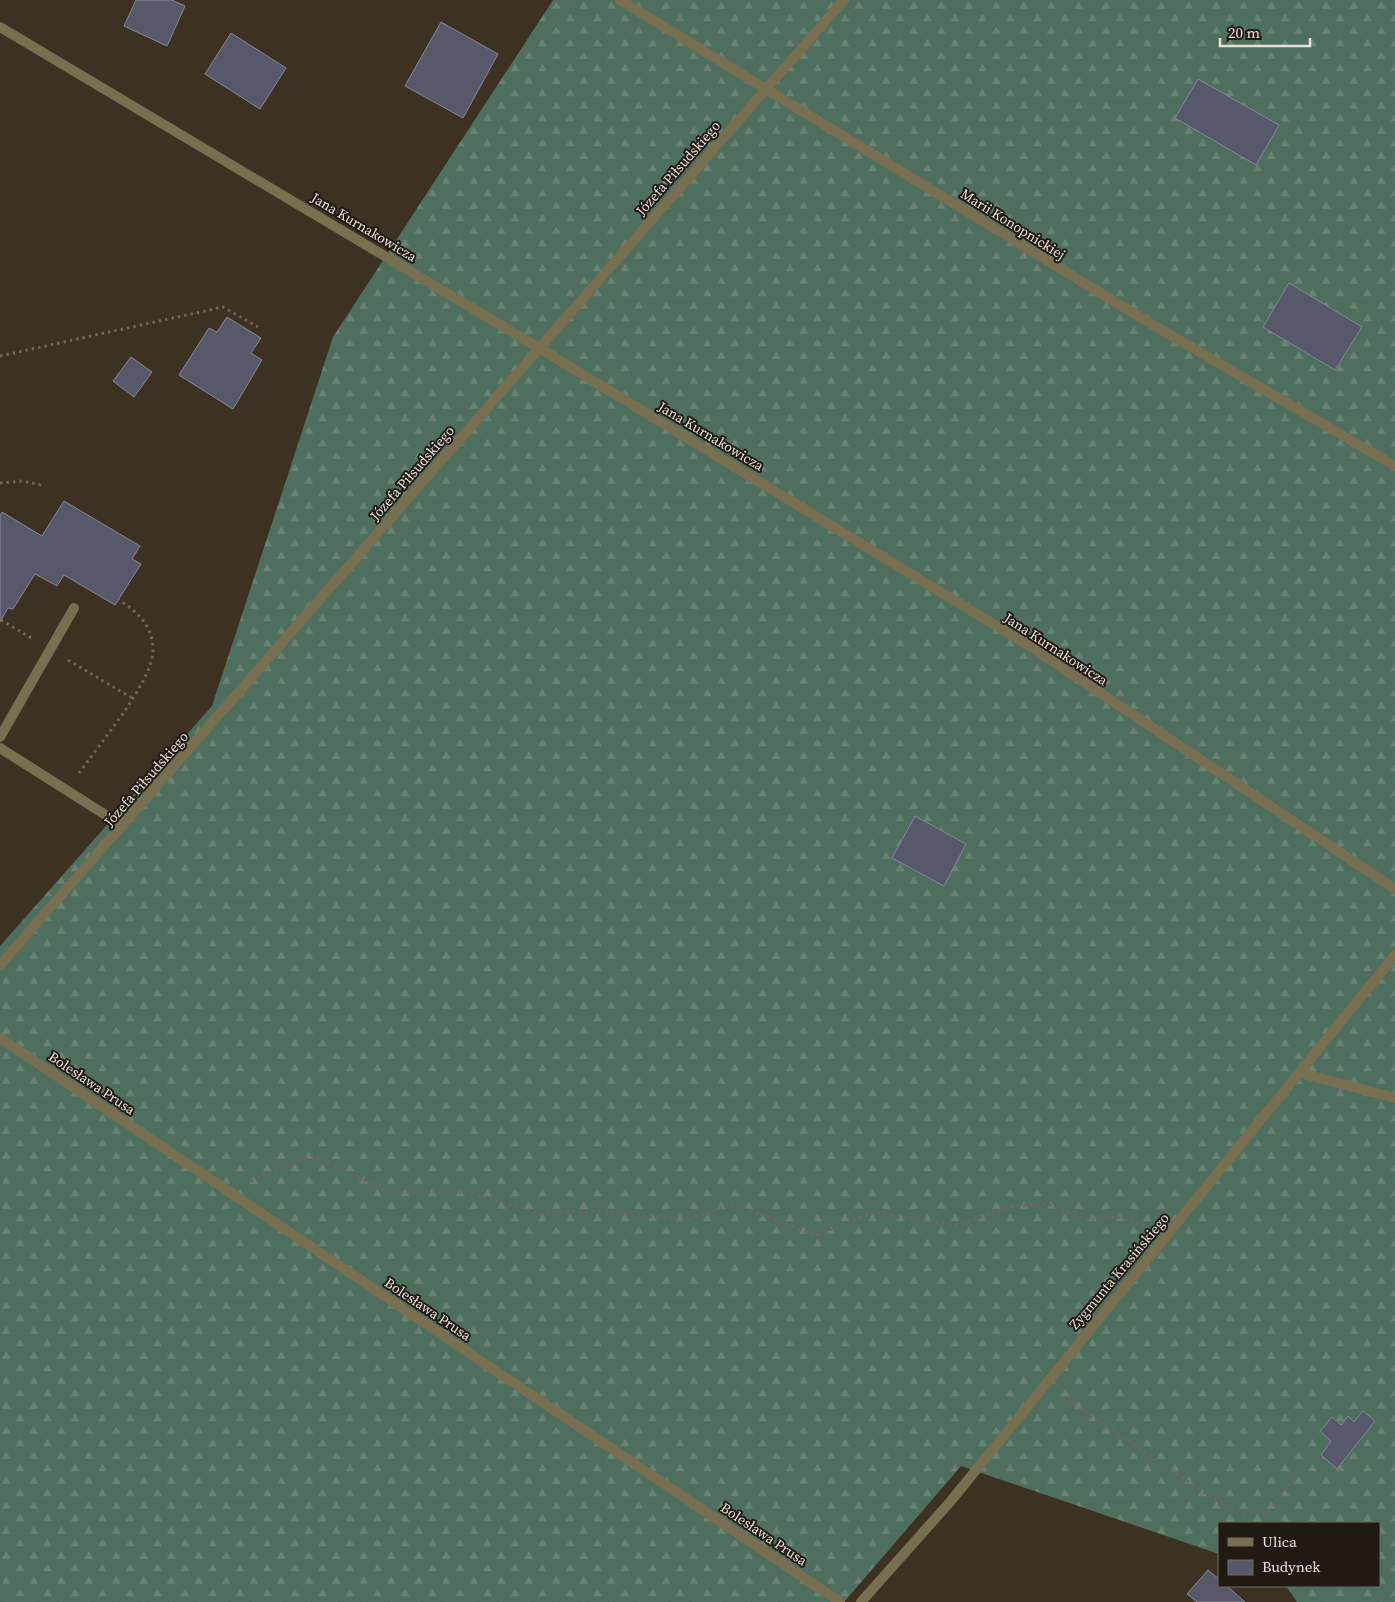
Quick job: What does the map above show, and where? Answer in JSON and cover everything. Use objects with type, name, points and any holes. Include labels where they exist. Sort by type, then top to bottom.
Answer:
[{"type":"street","name":"Marii Konopnickiej","points":[[620,0],[1148,322],[1395,466]]},
{"type":"street","name":"Józefa Piłsudskiego","points":[[0,965],[124,826],[844,0]]},
{"type":"street","name":"Jana Kurnakowicza","points":[[0,27],[539,348],[1031,648],[1395,890]]},
{"type":"street","points":[[0,737],[74,608]]},
{"type":"street","points":[[0,748],[124,826]]},
{"type":"street","name":"Zygmunta Krasińskiego","points":[[861,1602],[950,1502],[1044,1384],[1300,1074],[1395,955]]},
{"type":"street","name":"Bolesława Prusa","points":[[0,1038],[840,1602]]},
{"type":"street","points":[[1300,1074],[1395,1098]]},
{"type":"path","points":[[0,356],[223,307],[258,328]]},
{"type":"path","points":[[0,483],[23,481],[45,486]]},
{"type":"path","points":[[66,790],[132,698],[149,667],[153,652],[151,636],[136,610],[119,600]]},
{"type":"path","points":[[227,1190],[313,1155],[389,1192],[466,1192],[540,1213],[600,1211],[686,1220],[733,1204],[816,1235],[872,1213],[955,1224],[1014,1206],[1048,1204],[1086,1220],[1117,1217],[1169,1233]]},
{"type":"path","points":[[1044,1384],[1208,1495],[1241,1513],[1268,1512],[1295,1476]]},
{"type":"green space","points":[[553,0],[1395,0],[1395,1602],[1297,1602],[1287,1587],[1380,1587],[1380,1522],[1218,1522],[1218,1554],[961,1466],[844,1602],[0,1602],[0,946],[212,706],[333,337]]},
{"type":"building","points":[[136,0],[172,0],[185,6],[167,46],[124,26]]},
{"type":"building","points":[[441,22],[498,54],[463,118],[405,86]]},
{"type":"building","points":[[231,33],[286,68],[260,109],[205,74]]},
{"type":"building","points":[[1198,79],[1279,125],[1256,165],[1175,118]]},
{"type":"building","points":[[1289,283],[1362,327],[1335,370],[1263,327]]},
{"type":"building","points":[[227,317],[261,338],[251,353],[262,360],[233,409],[179,375],[209,328],[217,332]]},
{"type":"building","points":[[131,357],[152,372],[134,397],[113,381]]},
{"type":"building","points":[[64,501],[140,546],[132,559],[141,564],[115,605],[64,575],[57,586],[35,574],[13,609],[8,608],[0,622],[0,515],[2,512],[42,536]]},
{"type":"building","points":[[915,816],[966,844],[944,886],[892,858]]},
{"type":"building","points":[[1363,1411],[1375,1421],[1337,1469],[1321,1455],[1331,1441],[1320,1431],[1332,1417],[1341,1425],[1348,1416],[1354,1422]]},
{"type":"building","points":[[1208,1570],[1218,1578],[1218,1587],[1228,1587],[1245,1602],[1197,1602],[1187,1594]]}]
